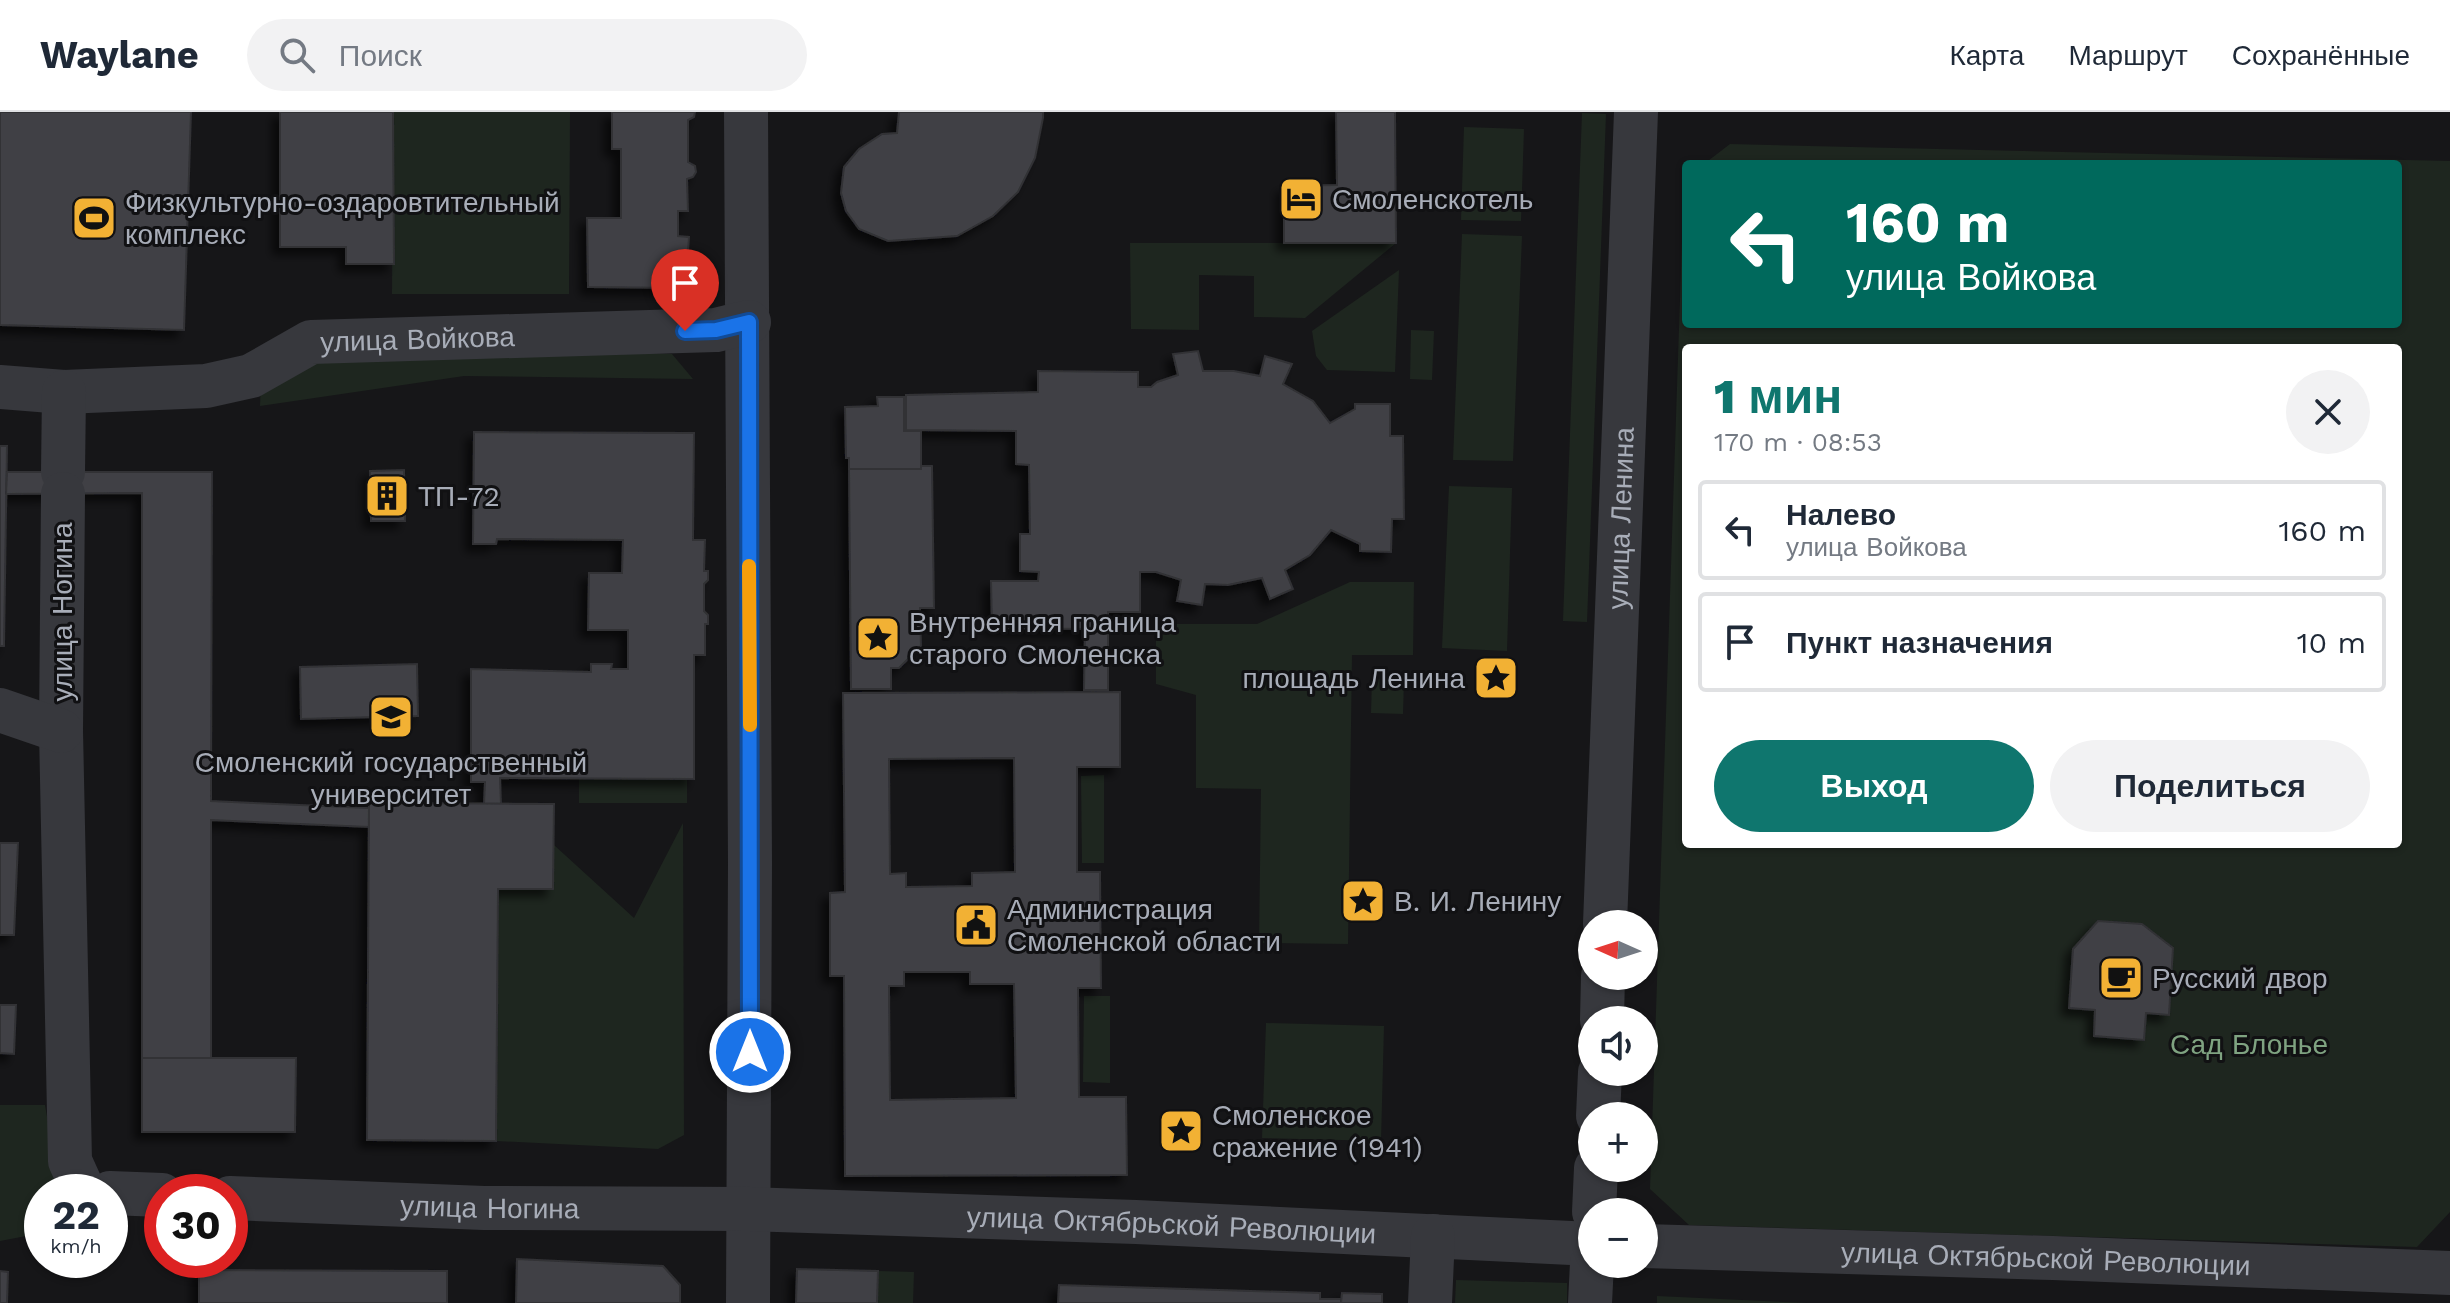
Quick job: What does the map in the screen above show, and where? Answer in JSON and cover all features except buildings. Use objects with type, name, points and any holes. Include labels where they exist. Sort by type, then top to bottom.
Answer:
[{"type":"street","points":[[746,112],[749,322],[748,1303]]},
{"type":"street","name":"улица Ленина","points":[[1606,910],[1636,112]]},
{"type":"street","name":"улица Войкова","points":[[0,387],[64,392],[206,386],[251,376],[311,342],[716,330],[749,322]]},
{"type":"street","name":"улица Ногина","points":[[64,392],[61,731],[70,1161],[76,1174]]},
{"type":"street","name":"улица Ногина","points":[[0,710],[61,731]]},
{"type":"street","name":"улица Ногина","points":[[248,1199],[484,1208],[750,1209]]},
{"type":"street","name":"улица Октябрьской Революции","points":[[750,1209],[1136,1222],[1578,1243]]},
{"type":"street","points":[[1418,1236],[1430,1303]]},
{"type":"street","name":"улица Октябрьской Революции","points":[[1658,1246],[2450,1274]]},
{"type":"street","points":[[1590,1303],[1591,1278]]},
{"type":"green space","points":[[393,112],[570,112],[569,294],[392,294]]},
{"type":"green space","points":[[1582,113],[1606,114],[1587,622],[1563,621]]},
{"type":"green space","points":[[1464,127],[1524,129],[1521,221],[1461,220]]},
{"type":"green space","name":"Сад Блонье","points":[[1730,144],[2450,161],[2450,1212],[2417,1247],[1689,1225],[1650,1189],[1650,1182],[1658,1182],[1658,1102],[1653,1102],[1653,1086],[1658,1086],[1656,1006],[1682,239],[1682,328],[2402,328],[2402,160],[1709,160]]},
{"type":"green space","points":[[1462,234],[1522,236],[1513,461],[1453,460]]},
{"type":"green space","points":[[1130,243],[1396,243],[1305,318],[1254,317],[1254,276],[1199,275],[1199,330],[1131,329]]},
{"type":"green space","points":[[1399,270],[1395,372],[1327,370],[1316,356],[1312,331]]},
{"type":"green space","points":[[1411,330],[1434,331],[1432,380],[1410,379]]},
{"type":"green space","points":[[504,348],[672,354],[693,379],[464,376],[260,406],[261,380],[325,354]]},
{"type":"green space","points":[[1449,486],[1512,488],[1507,651],[1442,648]]},
{"type":"green space","points":[[1350,582],[1414,582],[1413,655],[1352,655],[1348,944],[1259,943],[1261,789],[1196,788],[1196,695],[1156,684],[1156,624],[1257,624]]},
{"type":"green space","points":[[1372,679],[1404,680],[1403,714],[1371,713]]},
{"type":"green space","points":[[1104,775],[1104,863],[1082,863],[1081,776]]},
{"type":"green space","points":[[579,778],[687,779],[687,803],[579,803]]},
{"type":"green space","points":[[683,823],[684,1135],[658,1149],[496,1141],[498,889],[553,889],[554,845],[634,918]]},
{"type":"green space","points":[[1084,996],[1110,996],[1110,1083],[1083,1082]]},
{"type":"green space","points":[[1266,1023],[1384,1026],[1381,1141],[1262,1138]]},
{"type":"green space","points":[[0,1105],[45,1105],[57,1174],[24,1174],[24,1236],[0,1241]]},
{"type":"green space","points":[[878,1271],[914,1272],[913,1303],[877,1303]]},
{"type":"green space","points":[[1456,1280],[1567,1283],[1567,1303],[1455,1303]]},
{"type":"green space","points":[[1657,1296],[1807,1303],[1657,1303]]},
{"type":"slow traffic","points":[[749,566],[750,725]]},
{"type":"place","name":"Смоленскотель","points":[[1301,199]]},
{"type":"place","name":"Физкультурно-оздаровтительный комплекс","points":[[94,218]]},
{"type":"place","name":"ТП-72","points":[[387,496]]},
{"type":"place","name":"Внутренняя граница старого Смоленска","points":[[878,638]]},
{"type":"place","name":"площадь Ленина","points":[[1496,678]]},
{"type":"place","name":"Смоленский государственный университет","points":[[391,717]]},
{"type":"place","name":"В. И. Ленину","points":[[1363,901]]},
{"type":"place","name":"Администрация Смоленской области","points":[[976,925]]},
{"type":"place","name":"Русский двор","points":[[2121,978]]},
{"type":"place","name":"Смоленское сражение (1941)","points":[[1181,1131]]},
{"type":"route","points":[[685,331],[716,330],[749,322],[750,1052]]}]
